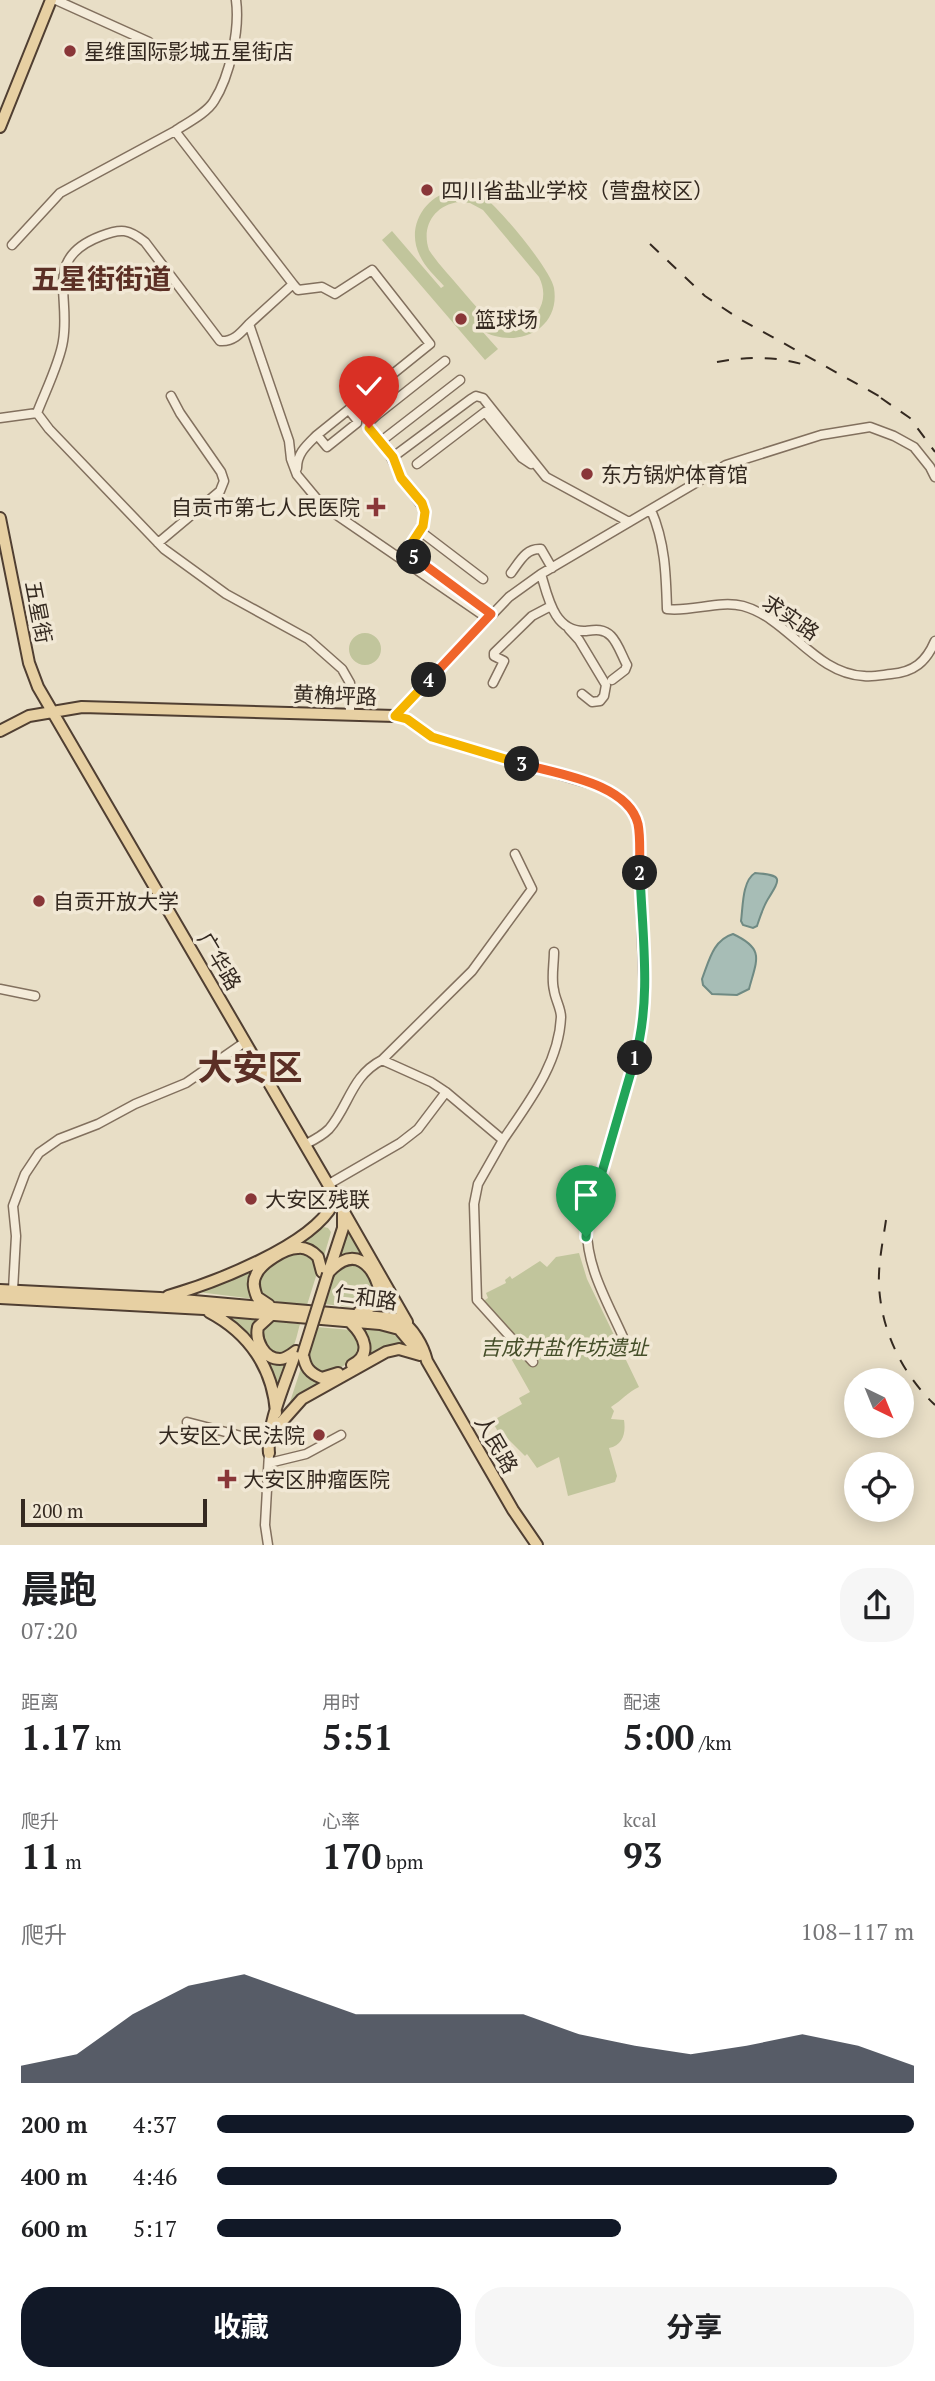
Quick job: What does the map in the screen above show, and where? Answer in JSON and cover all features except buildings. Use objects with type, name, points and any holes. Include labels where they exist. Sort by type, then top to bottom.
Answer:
[{"type":"main road","points":[[0,127],[53,0]]},
{"type":"main road","name":"五星街","points":[[0,518],[29,663],[38,687],[52,710]]},
{"type":"main road","name":"黄桷坪路","points":[[0,731],[29,716],[82,706],[395,716]]},
{"type":"main road","name":"广华路","points":[[52,710],[409,1325]]},
{"type":"main road","points":[[269,1453],[325,1273],[337,1227],[337,1203]]},
{"type":"main road","points":[[160,1298],[239,1271],[310,1231],[322,1222],[337,1203]]},
{"type":"main road","points":[[300,1352],[281,1359],[275,1358],[259,1344],[258,1328],[271,1311],[257,1297],[254,1286],[257,1271],[290,1249],[303,1248],[318,1257],[325,1273]]},
{"type":"main road","points":[[300,1352],[307,1368],[322,1378],[330,1377],[357,1362],[366,1346],[352,1318],[369,1309],[379,1299],[379,1286],[366,1264],[357,1259],[344,1259],[325,1273]]},
{"type":"main road","name":"仁和路","points":[[0,1290],[160,1298],[352,1318],[391,1317],[409,1325],[425,1351],[424,1358]]},
{"type":"main road","name":"仁和路","points":[[0,1298],[271,1311]]},
{"type":"main road","points":[[204,1309],[225,1320],[252,1346],[272,1382],[276,1413]]},
{"type":"main road","name":"仁和路","points":[[352,1318],[399,1329],[424,1358]]},
{"type":"main road","points":[[278,1426],[302,1399],[386,1352],[398,1349],[424,1358]]},
{"type":"main road","points":[[269,1453],[276,1413],[300,1352]]},
{"type":"main road","name":"人民路","points":[[424,1358],[513,1510],[537,1545]]},
{"type":"street","points":[[53,0],[149,42]]},
{"type":"street","points":[[12,246],[61,193],[176,131],[214,103],[228,68],[238,17],[236,0]]},
{"type":"street","points":[[176,131],[298,290],[322,287],[335,294],[372,270],[430,344],[317,435],[303,449],[298,461],[297,475]]},
{"type":"street","points":[[37,413],[63,342],[64,270],[70,254],[89,240],[113,231],[131,231],[145,242],[220,341],[228,341],[239,335],[293,284]]},
{"type":"street","points":[[248,324],[289,441],[291,459],[297,475],[311,494],[338,518],[489,616]]},
{"type":"street","points":[[445,361],[369,422],[369,428],[393,457],[401,478],[422,503],[425,520],[406,552],[489,616]]},
{"type":"street","points":[[380,442],[460,380]]},
{"type":"street","points":[[158,543],[220,491],[224,481],[221,472],[180,414],[171,396]]},
{"type":"street","points":[[393,457],[476,396],[483,398],[546,477],[629,522]]},
{"type":"street","points":[[317,435],[327,447],[357,423],[349,410]]},
{"type":"street","points":[[418,464],[485,412],[522,458],[539,470]]},
{"type":"street","points":[[0,418],[37,413]]},
{"type":"street","points":[[37,413],[49,429],[158,543],[226,594],[297,632],[320,648],[348,676],[351,690],[350,714]]},
{"type":"street","name":"黄桷坪路","points":[[395,716],[509,597],[541,574],[726,465],[789,443],[870,427],[914,447],[935,477]]},
{"type":"street","name":"求实路","points":[[652,510],[664,549],[667,609],[679,611],[741,606],[768,618],[829,664],[845,672],[863,676],[905,672],[919,666],[935,641]]},
{"type":"street","points":[[420,531],[483,579]]},
{"type":"street","points":[[511,573],[525,554],[534,548],[541,549],[552,568]]},
{"type":"street","points":[[541,574],[556,616],[579,640],[606,685],[600,701],[592,702],[582,694]]},
{"type":"street","points":[[494,683],[504,661],[494,656],[494,653],[532,616],[551,606]]},
{"type":"street","points":[[566,627],[582,631],[602,630],[611,636],[627,665],[625,670],[612,680]]},
{"type":"street","points":[[395,716],[407,719],[432,737],[607,789],[624,800],[633,811],[638,825],[644,994],[640,1040],[587,1224],[586,1237],[594,1274],[623,1337]]},
{"type":"street","points":[[306,1144],[330,1128],[361,1076],[382,1060],[472,971],[532,889],[515,853]]},
{"type":"street","points":[[533,1362],[477,1300],[474,1204],[478,1184],[549,1067],[561,1015],[553,989],[554,952]]},
{"type":"street","points":[[0,989],[35,996]]},
{"type":"street","points":[[13,1290],[16,1236],[13,1206],[25,1174],[39,1153],[59,1139],[186,1083],[245,1042]]},
{"type":"street","points":[[382,1060],[431,1082],[503,1140]]},
{"type":"street","points":[[329,1184],[400,1143],[418,1129],[446,1092]]},
{"type":"street","points":[[187,1422],[269,1453],[306,1454],[341,1435]]},
{"type":"street","points":[[268,1545],[265,1525],[269,1453]]},
{"type":"green space","points":[[464,191],[486,199],[524,241],[544,268],[554,288],[554,303],[550,316],[532,333],[507,338],[481,330],[498,349],[485,360],[382,240],[392,231],[441,288],[444,286],[422,260],[415,234],[421,214],[427,205],[444,193]],"holes":[[[470,203],[483,210],[539,277],[543,291],[542,304],[527,324],[506,328],[495,323],[476,306],[429,250],[428,225],[436,212],[450,204]]]},
{"type":"green space","points":[[365,633],[376,638],[381,649],[376,660],[365,665],[354,660],[349,649],[354,638]]},
{"type":"green space","points":[[324,1227],[331,1232],[324,1256],[315,1247],[298,1243]]},
{"type":"green space","points":[[348,1227],[365,1257],[352,1254],[338,1258]]},
{"type":"green space","points":[[291,1253],[308,1256],[318,1270],[307,1305],[273,1301],[260,1294],[260,1279],[263,1273]]},
{"type":"green space","name":"吉成井盐作坊遗址","points":[[579,1253],[587,1279],[639,1387],[611,1407],[614,1411],[611,1419],[624,1420],[625,1425],[624,1434],[618,1444],[609,1448],[617,1476],[615,1482],[568,1496],[559,1457],[537,1468],[527,1454],[525,1456],[504,1435],[501,1437],[492,1421],[522,1404],[519,1398],[530,1392],[508,1353],[506,1346],[513,1341],[482,1302],[488,1298],[486,1293],[506,1283],[505,1280],[510,1276],[512,1279],[540,1261],[547,1267],[556,1257]]},
{"type":"green space","points":[[357,1263],[365,1268],[376,1289],[372,1301],[359,1308],[324,1304],[333,1276],[341,1268]]},
{"type":"green space","points":[[255,1266],[251,1274],[254,1299],[198,1292]]},
{"type":"green space","points":[[228,1318],[259,1320],[252,1332],[254,1342]]},
{"type":"green space","points":[[271,1321],[300,1324],[295,1343],[290,1350],[273,1355],[261,1340],[262,1328]]},
{"type":"green space","points":[[316,1327],[351,1330],[358,1336],[361,1350],[333,1371],[314,1368],[307,1354]]},
{"type":"green space","points":[[362,1327],[391,1333],[403,1341],[403,1344],[367,1360],[370,1343]]},
{"type":"green space","points":[[266,1361],[274,1365],[288,1361],[279,1391]]},
{"type":"green space","points":[[301,1368],[306,1374],[326,1382],[289,1405]]},
{"type":"water","points":[[755,873],[771,875],[777,882],[757,926],[753,928],[743,925],[741,921],[745,888]]},
{"type":"water","points":[[733,934],[750,945],[756,956],[749,989],[737,995],[712,994],[703,985],[702,979],[716,946]]},
{"type":"railway","points":[[650,244],[705,296],[738,318],[888,401]]},
{"type":"railway","points":[[717,362],[764,358],[811,367]]},
{"type":"railway","points":[[881,398],[910,418],[935,452]]},
{"type":"railway","points":[[886,1220],[879,1277],[884,1318],[903,1365],[935,1405]]},
{"type":"place","name":"星维国际影城五星街店","points":[[70,51]]},
{"type":"place","name":"四川省盐业学校（营盘校区）","points":[[427,190]]},
{"type":"place","name":"篮球场","points":[[461,319]]},
{"type":"place","name":"东方锅炉体育馆","points":[[587,474]]},
{"type":"place","name":"自贡市第七人民医院","points":[[376,507]]},
{"type":"place","name":"自贡开放大学","points":[[39,901]]},
{"type":"place","name":"大安区残联","points":[[251,1199]]},
{"type":"place","name":"大安区人民法院","points":[[319,1435]]},
{"type":"place","name":"大安区肿瘤医院","points":[[227,1479]]},
{"type":"district","name":"五星街街道","points":[[101,278]]},
{"type":"district","name":"大安区","points":[[250,1067]]},
{"type":"route","points":[[369,428],[393,457],[401,478],[422,503],[425,512],[423,526],[406,552],[491,614],[395,716],[407,719],[432,737],[607,789],[624,800],[633,811],[638,825],[644,994],[640,1040],[587,1224],[586,1237]]}]
